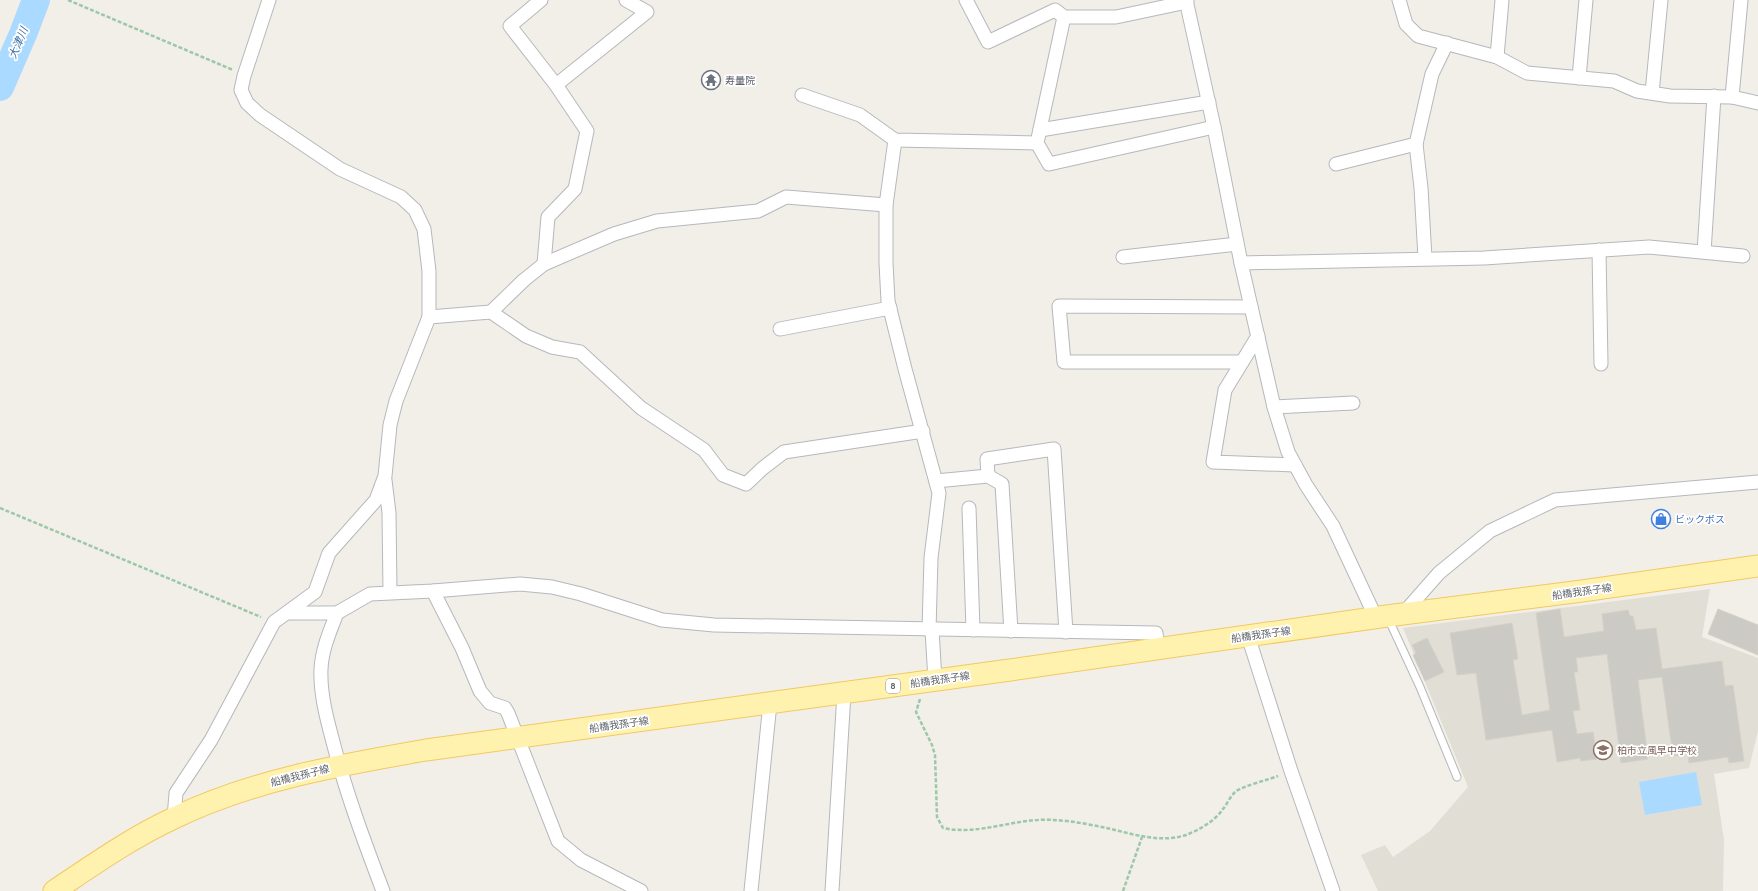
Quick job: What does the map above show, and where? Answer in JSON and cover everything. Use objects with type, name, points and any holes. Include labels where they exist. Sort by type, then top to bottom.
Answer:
[{"type":"main road","name":"船橋我孫子線","points":[[54,891],[114,850],[174,818],[245,790],[338,765],[426,750],[770,704],[1388,616],[1582,591],[1758,566]]},
{"type":"street","points":[[269,0],[244,76],[242,90],[247,103],[260,116],[340,169],[400,197],[415,210],[424,229],[429,271],[429,317],[396,401],[390,425],[385,476],[389,513],[390,592]]},
{"type":"street","points":[[541,0],[510,26],[556,85],[587,131],[575,189],[548,217],[544,264]]},
{"type":"street","points":[[556,85],[647,12],[626,0]]},
{"type":"street","points":[[966,0],[988,42],[1055,10],[1064,17],[1116,16],[1187,1],[1251,308],[1274,406],[1288,452],[1306,485],[1388,616],[1490,531],[1555,500],[1758,482]]},
{"type":"street","points":[[1399,0],[1406,24],[1418,36],[1497,57],[1527,73],[1614,81],[1638,91],[1670,96],[1732,97],[1758,103]]},
{"type":"street","points":[[1497,57],[1502,0]]},
{"type":"street","points":[[1579,78],[1586,0]]},
{"type":"street","points":[[1652,93],[1661,0]]},
{"type":"street","points":[[1732,97],[1741,0]]},
{"type":"street","points":[[1064,17],[1039,136],[1049,164],[1214,127]]},
{"type":"street","points":[[1425,258],[1421,188],[1416,144],[1432,74],[1447,43]]},
{"type":"street","points":[[802,95],[860,115],[895,140],[1039,136],[1209,102]]},
{"type":"street","points":[[1704,252],[1714,96]]},
{"type":"street","points":[[895,140],[886,205],[886,262],[890,308],[922,432],[940,493],[931,558],[930,681]]},
{"type":"street","points":[[1336,164],[1416,144]]},
{"type":"street","points":[[491,312],[524,280],[544,264],[614,234],[657,221],[758,211],[786,197],[886,205]]},
{"type":"street","points":[[1123,257],[1237,244]]},
{"type":"street","points":[[1241,263],[1425,258],[1484,258],[1649,248],[1743,256]]},
{"type":"street","points":[[1599,250],[1601,364]]},
{"type":"street","points":[[1242,362],[1064,362],[1059,306],[1251,308]]},
{"type":"street","points":[[780,329],[890,308]]},
{"type":"street","points":[[429,317],[491,312],[526,336],[552,347],[580,352],[641,408],[704,450],[723,475],[746,484],[763,468],[784,452],[922,432]]},
{"type":"street","points":[[1258,336],[1225,390],[1213,462],[1296,465]]},
{"type":"street","points":[[1274,406],[1353,403]]},
{"type":"street","points":[[988,476],[987,459],[1054,450],[1066,632]]},
{"type":"street","points":[[174,818],[176,793],[211,740],[274,622],[315,592],[329,553],[376,500],[385,476]]},
{"type":"street","points":[[936,481],[988,476],[1002,484],[1011,631]]},
{"type":"street","points":[[969,508],[973,630]]},
{"type":"street","points":[[289,612],[337,613],[370,594],[520,584],[552,587],[581,594],[662,620],[714,625],[1156,633],[1158,649]]},
{"type":"street","points":[[433,591],[462,648],[480,690],[490,703],[505,708],[508,713],[558,841],[581,860],[641,891]]},
{"type":"street","points":[[337,613],[326,642],[321,669],[322,696],[338,765],[383,891]]},
{"type":"street","points":[[1248,636],[1291,771],[1333,891]]},
{"type":"street","points":[[832,891],[844,693]]},
{"type":"street","points":[[751,891],[770,704]]},
{"type":"lane","points":[[1388,616],[1420,687],[1456,777]]},
{"type":"path","points":[[68,0],[244,76]]},
{"type":"path","points":[[0,508],[274,622]]},
{"type":"path","points":[[930,681],[916,712],[932,745],[935,755],[937,817],[943,828],[954,830],[976,829],[1042,819],[1111,829],[1142,837],[1163,838],[1185,835],[1206,825],[1222,811],[1236,791],[1291,771]]},
{"type":"path","points":[[1123,891],[1142,837]]},
{"type":"shaded area","name":"柏市立風早中学校","points":[[1710,589],[1702,637],[1758,658],[1758,731],[1749,768],[1714,774],[1724,840],[1723,891],[1378,891],[1361,855],[1385,845],[1393,857],[1430,831],[1468,787],[1403,628]]},
{"type":"water","points":[[1696,772],[1702,805],[1645,815],[1639,782]]},
{"type":"building","points":[[1560,609],[1564,637],[1604,631],[1602,614],[1628,610],[1630,616],[1633,616],[1636,630],[1656,628],[1662,669],[1722,661],[1725,686],[1733,685],[1744,761],[1729,763],[1728,757],[1689,763],[1688,754],[1673,756],[1662,677],[1638,680],[1648,759],[1621,763],[1607,654],[1576,658],[1578,672],[1574,672],[1580,710],[1573,711],[1577,734],[1593,732],[1597,759],[1581,761],[1580,758],[1557,762],[1552,730],[1486,740],[1476,673],[1457,675],[1450,633],[1512,623],[1518,659],[1513,660],[1522,715],[1550,710],[1536,613]]},
{"type":"building","points":[[1718,609],[1758,625],[1758,655],[1708,634]]},
{"type":"building","points":[[1427,638],[1444,672],[1425,681],[1413,655],[1416,653],[1412,645]]},
{"type":"waterway","name":"大津川","points":[[0,87],[36,0]]},
{"type":"place","name":"寿量院","points":[[711,80]]},
{"type":"place","name":"ビックボス","points":[[1661,519]]},
{"type":"place","name":"柏市立風早中学校","points":[[1603,750]]}]
